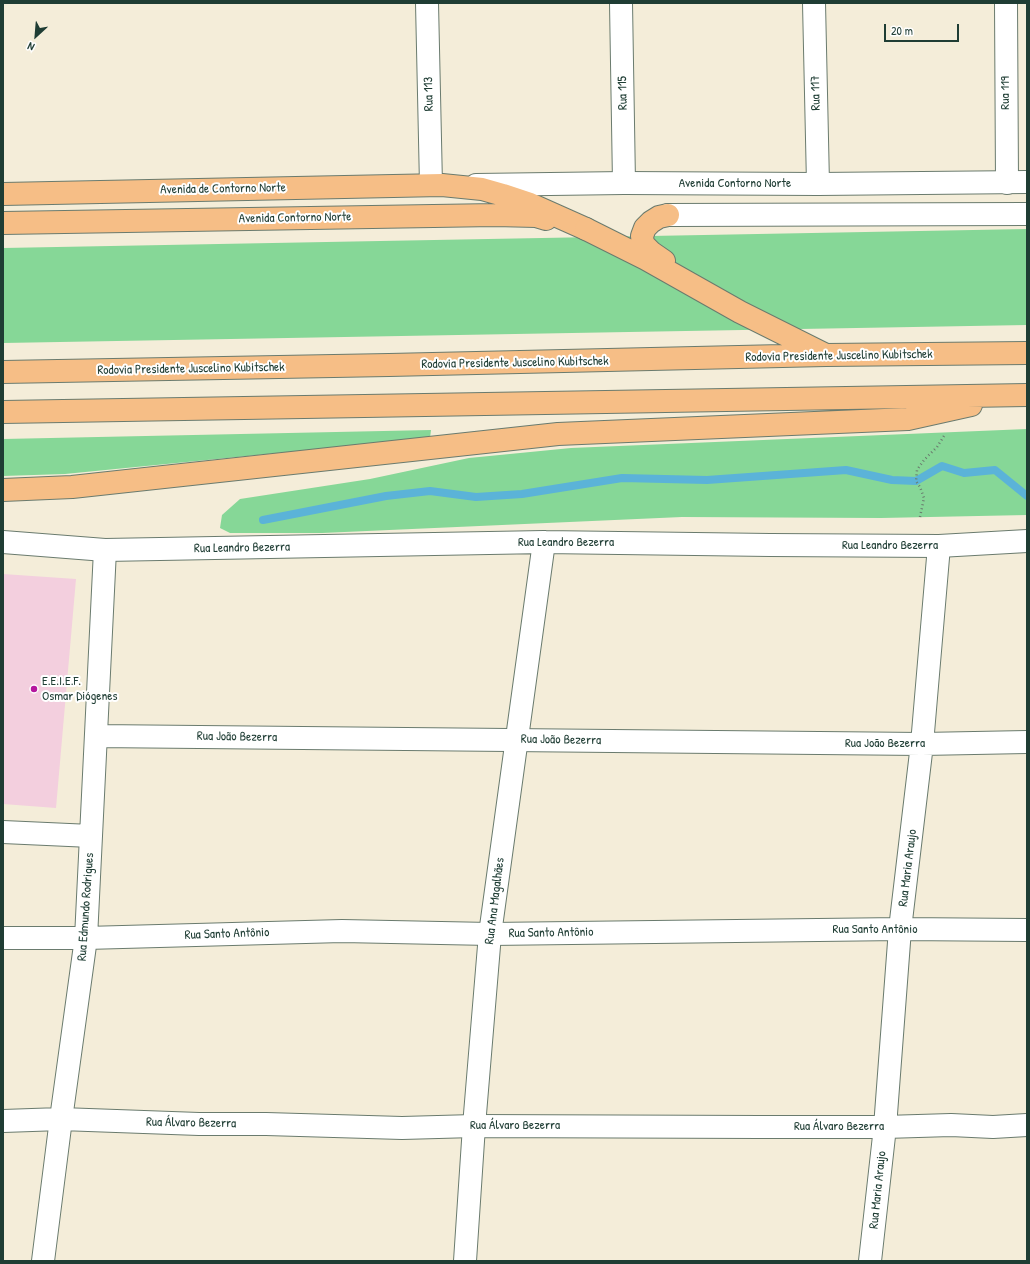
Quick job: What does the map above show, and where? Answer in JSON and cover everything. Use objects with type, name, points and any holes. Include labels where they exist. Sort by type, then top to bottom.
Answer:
[{"type":"main road","name":"Avenida de Contorno Norte","points":[[3,194],[437,185],[482,189],[503,195],[530,204],[586,229]]},
{"type":"main road","name":"Avenida Contorno Norte","points":[[3,223],[495,215],[536,216],[586,229]]},
{"type":"main road","points":[[668,215],[659,217],[645,228],[642,236],[643,244],[651,252],[740,312]]},
{"type":"main road","points":[[586,229],[646,259],[740,312],[826,355]]},
{"type":"main road","name":"Rodovia Presidente Juscelino Kubitschek","points":[[3,372],[389,366],[826,355],[1027,353]]},
{"type":"main road","points":[[3,412],[1024,395]]},
{"type":"main road","points":[[3,490],[72,487],[558,434],[908,419],[1024,395]]},
{"type":"street","name":"Rua 113","points":[[427,3],[437,185]]},
{"type":"street","name":"Rua 115","points":[[621,3],[624,183]]},
{"type":"street","name":"Rua 117","points":[[814,3],[818,184]]},
{"type":"street","name":"Rua 119","points":[[1006,3],[1017,183]]},
{"type":"street","name":"Avenida Contorno Norte","points":[[437,185],[624,183],[1017,183]]},
{"type":"street","points":[[668,215],[1027,214]]},
{"type":"street","name":"Rua Leandro Bezerra","points":[[3,542],[105,550],[544,542],[939,546],[1027,541]]},
{"type":"street","name":"Rua Ana Magalhães","points":[[465,1261],[474,1126],[490,934],[544,542]]},
{"type":"street","name":"Rua Maria Araujo","points":[[870,1261],[884,1127],[900,929],[922,744],[939,546]]},
{"type":"street","name":"Rua Edmundo Rodrigues","points":[[43,1261],[86,938],[105,550]]},
{"type":"street","name":"Rua João Bezerra","points":[[96,736],[922,744],[1027,742]]},
{"type":"street","points":[[3,832],[91,836]]},
{"type":"street","name":"Rua Santo Antônio","points":[[3,938],[86,938],[342,931],[490,934],[900,929],[1027,930]]},
{"type":"street","name":"Rua Álvaro Bezerra","points":[[3,1121],[61,1119],[199,1124],[266,1124],[402,1128],[474,1126],[884,1127],[952,1125],[993,1127],[1027,1125]]},
{"type":"path","points":[[920,518],[924,498],[916,481],[917,470],[924,460],[937,447],[946,432]]},
{"type":"shaded area","name":"E.E.I.E.F. Osmar Diógenes","points":[[3,574],[76,579],[56,808],[3,804]]},
{"type":"green space","points":[[1027,229],[1027,325],[3,343],[3,248]]},
{"type":"green space","points":[[1027,429],[1027,515],[881,518],[682,517],[322,533],[230,533],[220,528],[222,515],[240,499],[370,479],[469,458],[571,448]]},
{"type":"green space","points":[[431,430],[430,438],[65,474],[3,476],[3,439]]},
{"type":"waterway","points":[[263,520],[386,496],[430,491],[476,497],[522,494],[622,478],[707,480],[846,470],[892,480],[916,481],[942,466],[964,473],[995,470],[1027,496]]},
{"type":"place","name":"E.E.I.E.F. Osmar Diógenes","points":[[34,689]]}]
